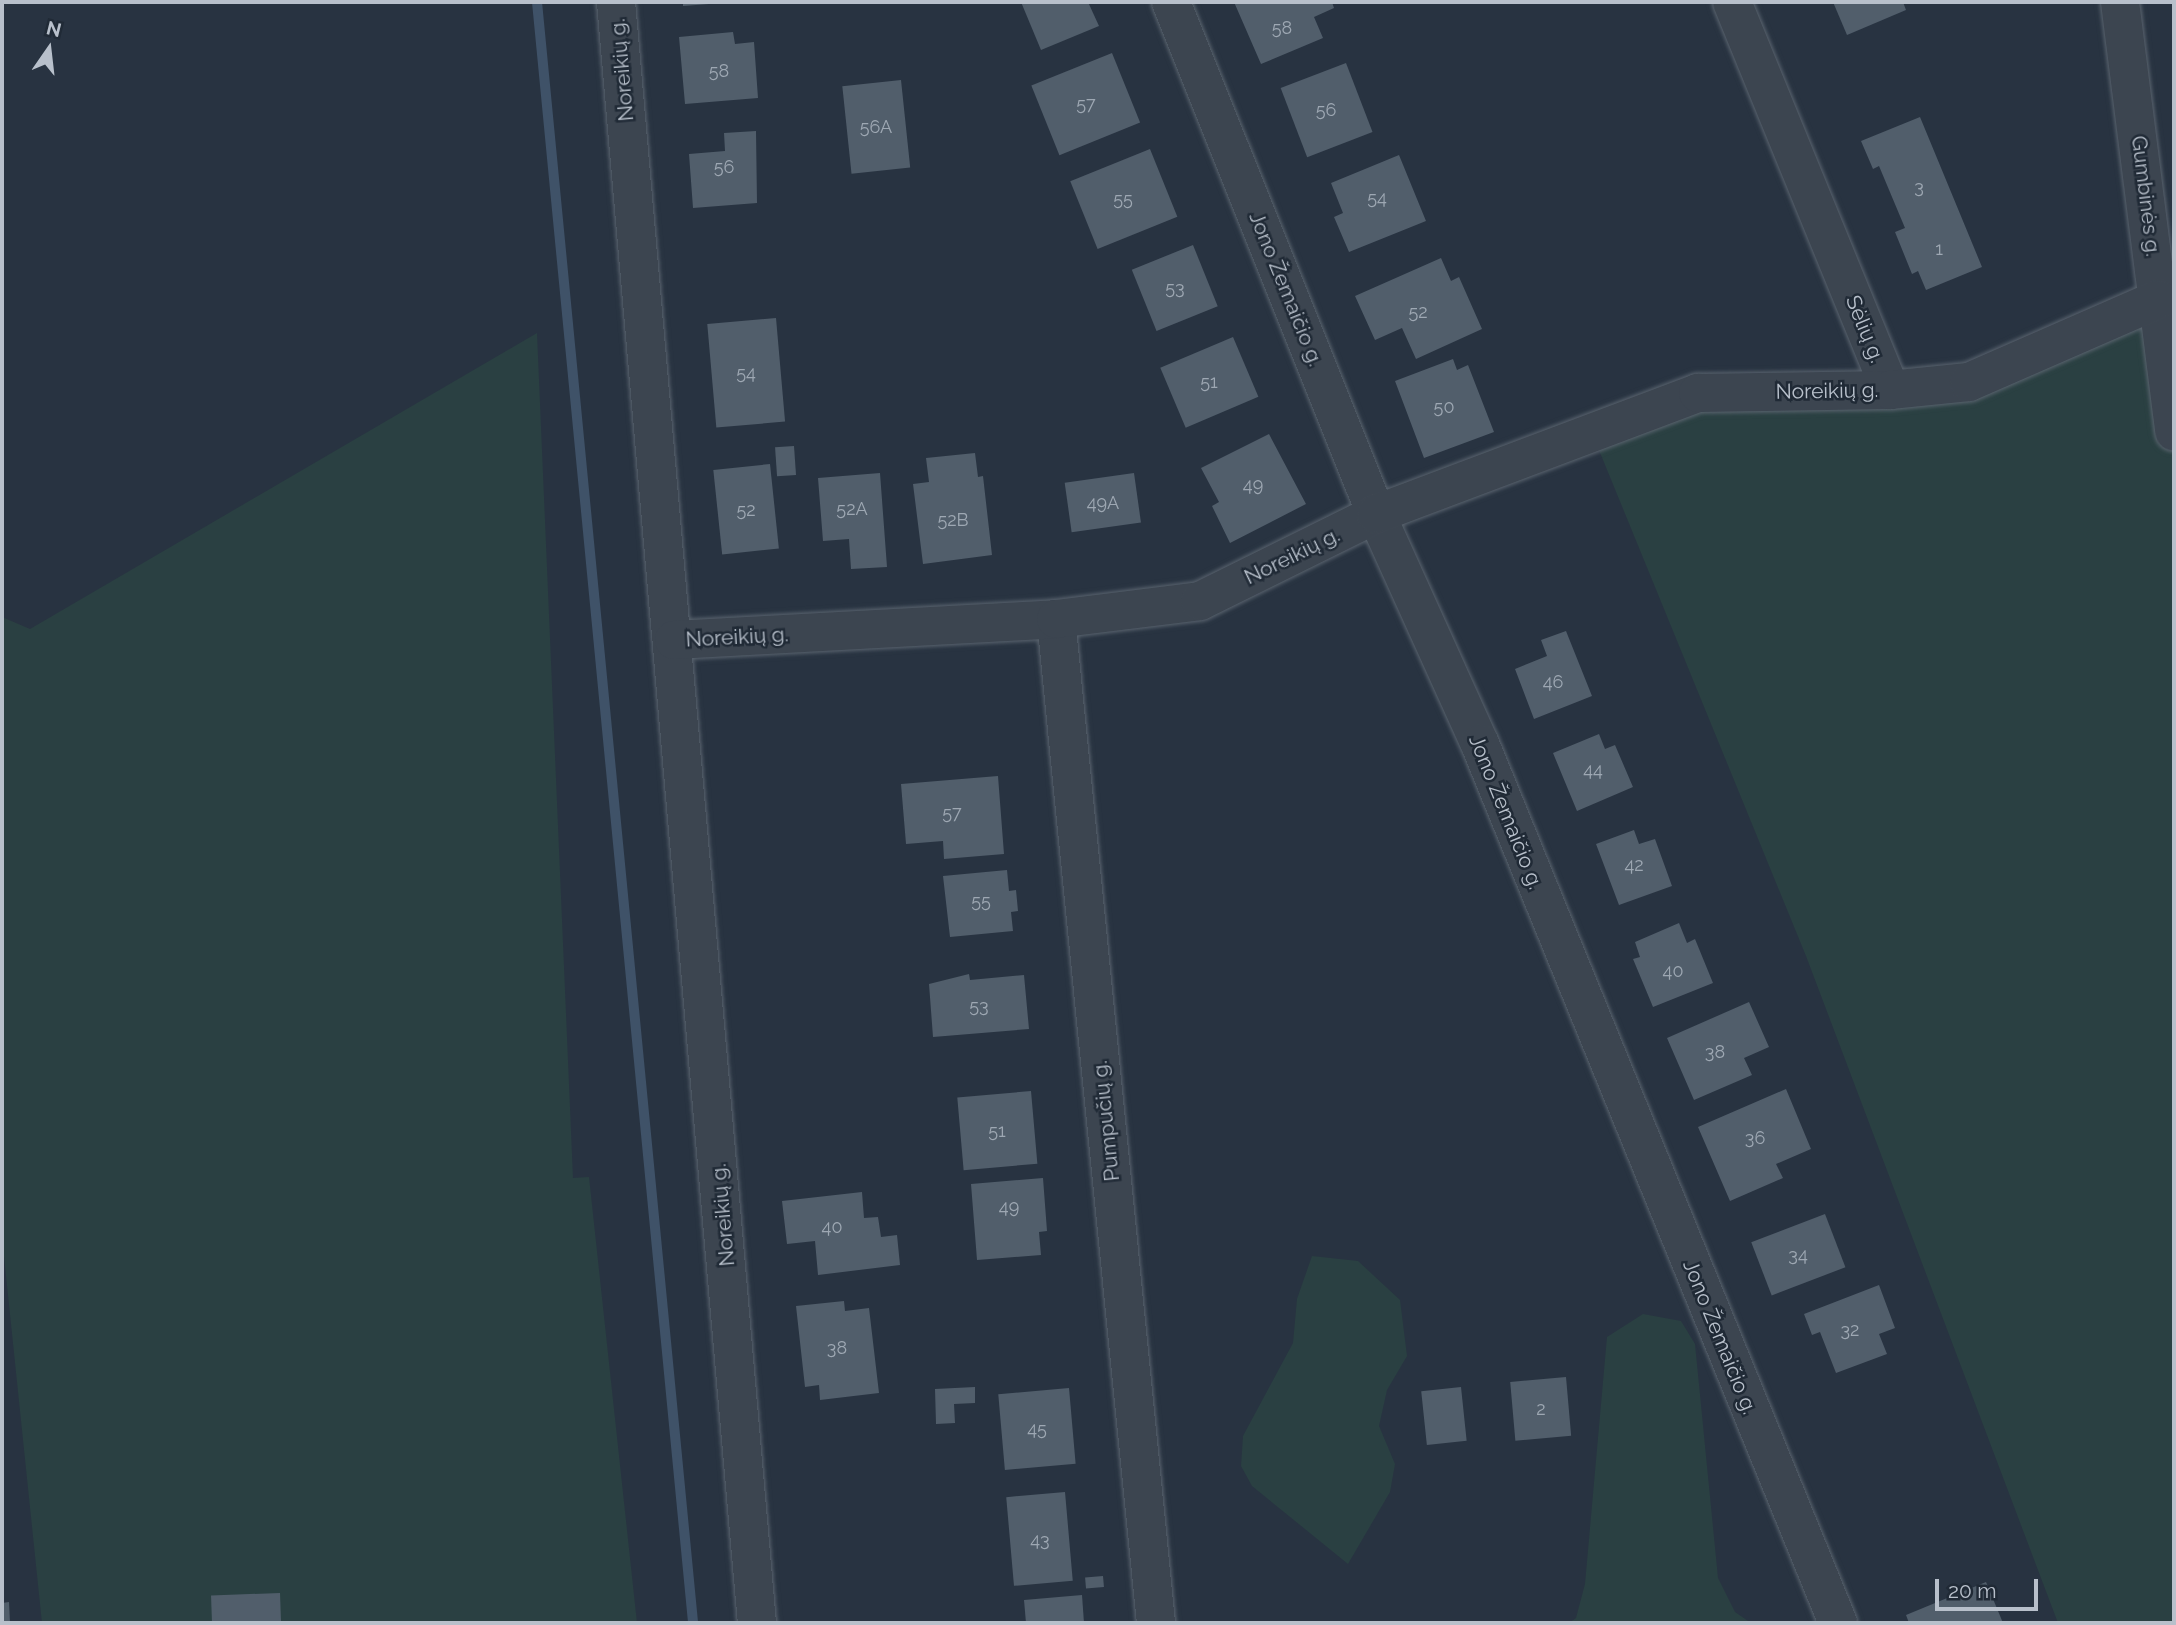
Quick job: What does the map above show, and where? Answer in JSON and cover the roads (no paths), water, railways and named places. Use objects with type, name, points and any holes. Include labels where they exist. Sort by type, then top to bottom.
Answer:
[{"type":"street","name":"Noreikių g.","points":[[616,2],[674,640],[757,1623]]},
{"type":"street","name":"Jono Žemaičio g.","points":[[1171,2],[1376,514],[1480,744],[1838,1623]]},
{"type":"street","name":"Sėlių g.","points":[[1732,2],[1890,390],[1969,382],[2159,299]]},
{"type":"street","name":"Gumbinės g.","points":[[2120,2],[2174,432]]},
{"type":"street","name":"Noreikių g.","points":[[674,640],[1056,619],[1200,601],[1376,514],[1698,393],[1890,390]]},
{"type":"street","name":"Pumpučių g.","points":[[1056,619],[1156,1623]]},
{"type":"waterway","points":[[537,2],[693,1623]]}]
